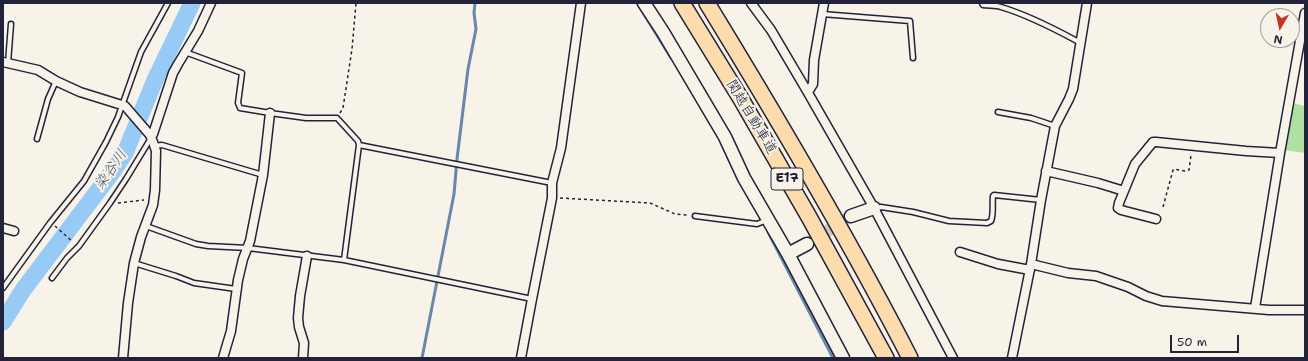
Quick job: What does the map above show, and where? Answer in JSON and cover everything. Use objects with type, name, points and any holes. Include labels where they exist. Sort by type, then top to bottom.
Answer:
[{"type":"highway","name":"関越自動車道","points":[[682,3],[741,99],[810,217],[886,358]]},
{"type":"highway","name":"関越自動車道","points":[[707,3],[761,91],[828,207],[910,358]]},
{"type":"street","points":[[151,137],[174,74],[198,31],[211,3]]},
{"type":"street","points":[[521,358],[552,198],[552,183],[561,148],[581,3]]},
{"type":"street","points":[[644,3],[663,32],[725,137],[744,178],[788,254],[843,358]]},
{"type":"street","points":[[751,3],[770,30],[807,91],[874,208],[953,358]]},
{"type":"street","points":[[807,91],[813,84],[814,60],[824,3]]},
{"type":"street","points":[[1012,358],[1030,267],[1054,126],[1073,89],[1087,3]]},
{"type":"street","points":[[1255,308],[1280,153],[1305,13]]},
{"type":"street","points":[[6,62],[38,70],[56,81],[91,96],[127,107],[151,137],[156,151],[156,183],[154,200],[134,263],[128,303],[123,358]]},
{"type":"street","points":[[223,358],[231,331],[236,289],[243,259],[250,241],[263,175],[270,113]]},
{"type":"street","points":[[1156,219],[1119,210],[1118,206],[1135,164],[1152,142],[1280,153]]},
{"type":"street","points":[[1046,171],[1098,183],[1124,191]]},
{"type":"street","points":[[851,216],[874,208]]},
{"type":"street","points":[[3,228],[14,231]]},
{"type":"street","points":[[788,254],[807,244]]},
{"type":"street","points":[[960,252],[998,264],[1096,276],[1162,301],[1269,310],[1305,310]]},
{"type":"street","points":[[303,358],[304,343],[298,318],[307,256]]},
{"type":"lane","points":[[3,288],[50,223],[84,181],[118,117],[142,52],[168,3]]},
{"type":"lane","points":[[982,3],[983,5],[1001,7],[1023,15],[1081,42]]},
{"type":"lane","points":[[822,14],[910,21],[913,58]]},
{"type":"lane","points":[[6,62],[11,24]]},
{"type":"lane","points":[[185,52],[242,73],[240,108],[314,118],[337,118],[358,141],[360,145],[344,260]]},
{"type":"lane","points":[[37,139],[48,99],[56,81]]},
{"type":"lane","points":[[998,112],[1031,118],[1054,126]]},
{"type":"lane","points":[[52,278],[78,246],[110,202],[126,179],[151,137]]},
{"type":"lane","points":[[154,146],[162,145],[263,175]]},
{"type":"lane","points":[[360,145],[552,183]]},
{"type":"lane","points":[[874,208],[881,206],[949,221],[987,222],[991,221],[992,219],[992,201],[994,195],[1041,200]]},
{"type":"lane","points":[[695,216],[757,224],[768,220]]},
{"type":"lane","points":[[146,226],[196,244],[248,248],[344,260],[532,299]]},
{"type":"lane","points":[[134,263],[194,283],[236,289]]},
{"type":"path","points":[[337,118],[343,108],[352,49],[356,3]]},
{"type":"path","points":[[1163,207],[1173,170],[1188,170],[1192,145]]},
{"type":"path","points":[[552,198],[650,203],[675,214],[695,216]]},
{"type":"path","points":[[110,202],[154,200]]},
{"type":"path","points":[[54,226],[76,244]]},
{"type":"green space","points":[[1292,103],[1305,106],[1305,153],[1284,150]]},
{"type":"waterway","name":"染谷川","points":[[3,322],[23,290],[125,153],[155,80],[192,3]]},
{"type":"waterway","points":[[422,358],[454,194],[468,69],[476,29],[474,13],[475,3]]},
{"type":"waterway","points":[[637,3],[671,58]]},
{"type":"waterway","points":[[768,232],[833,358]]},
{"type":"tunnel","points":[[807,244],[851,216]]}]
